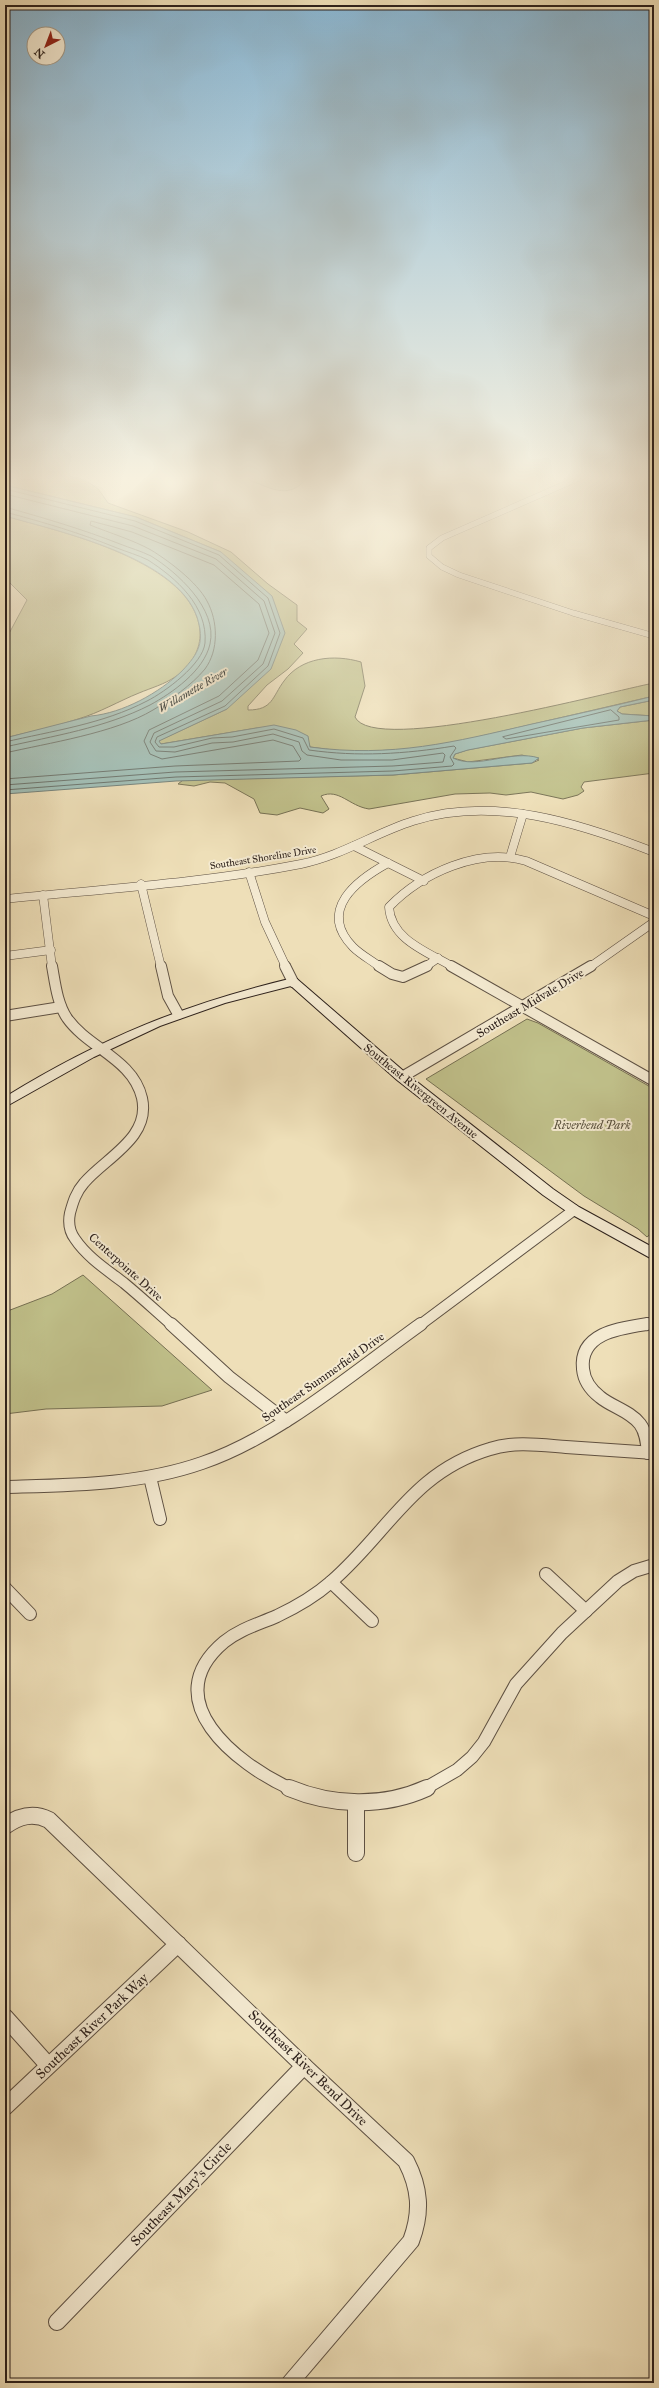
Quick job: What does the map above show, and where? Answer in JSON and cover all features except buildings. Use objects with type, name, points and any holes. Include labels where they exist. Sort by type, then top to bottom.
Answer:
[{"type":"street","points":[[495,586],[604,624],[654,636]]},
{"type":"street","name":"Southeast Shoreline Drive","points":[[5,900],[249,872],[318,861],[418,820],[464,813],[523,814],[571,822],[604,832],[654,852]]},
{"type":"street","points":[[510,856],[523,814]]},
{"type":"street","points":[[354,846],[424,881]]},
{"type":"street","points":[[654,916],[526,861],[510,856],[488,857],[465,862],[424,881],[395,899],[389,907],[389,918],[393,927],[406,940],[654,1081]]},
{"type":"street","points":[[388,863],[356,883],[344,898],[338,910],[339,926],[354,947],[367,959],[398,976],[407,976],[438,958]]},
{"type":"street","name":"Southeast Rivergreen Avenue","points":[[249,872],[265,922],[293,982],[334,1020],[402,1077],[574,1210],[654,1255]]},
{"type":"street","points":[[141,884],[168,996],[178,1014]]},
{"type":"street","points":[[5,1016],[61,1006],[43,895]]},
{"type":"street","name":"Southeast Midvale Drive","points":[[402,1077],[585,970],[654,922]]},
{"type":"street","points":[[5,956],[51,950]]},
{"type":"street","points":[[5,1103],[101,1047],[178,1014],[210,1003],[293,982]]},
{"type":"street","name":"Centerpointe Drive","points":[[61,1006],[73,1025],[123,1066],[134,1079],[140,1091],[143,1112],[141,1123],[129,1143],[88,1176],[79,1188],[70,1211],[68,1221],[71,1234],[95,1259],[230,1377],[286,1421]]},
{"type":"street","name":"Southeast Summerfield Drive","points":[[5,1487],[119,1481],[150,1477],[202,1463],[259,1437],[286,1421],[478,1283],[574,1210]]},
{"type":"street","points":[[654,1324],[618,1329],[597,1338],[590,1344],[582,1361],[583,1372],[594,1392],[639,1422],[644,1431],[651,1453],[524,1444],[491,1448],[470,1454],[449,1464],[420,1485],[331,1582],[287,1611],[242,1629],[226,1638],[212,1651],[200,1672],[198,1700],[202,1717],[218,1738],[272,1780],[305,1794],[334,1801],[356,1803],[395,1799],[422,1790],[462,1766],[483,1743],[506,1698],[521,1677],[624,1574],[654,1565]]},
{"type":"street","points":[[150,1477],[160,1519]]},
{"type":"street","points":[[546,1574],[586,1611]]},
{"type":"street","points":[[331,1582],[372,1621]]},
{"type":"street","points":[[5,1588],[30,1614]]},
{"type":"street","points":[[356,1803],[356,1853]]},
{"type":"street","name":"Southeast River Bend Drive","points":[[5,1826],[20,1817],[33,1815],[49,1820],[304,2066],[406,2161],[416,2179],[420,2193],[420,2214],[417,2228],[404,2251],[290,2383]]},
{"type":"street","name":"Southeast River Park Way","points":[[5,2107],[48,2065],[120,2001],[178,1944]]},
{"type":"street","points":[[5,2017],[48,2065]]},
{"type":"street","name":"Southeast Mary's Circle","points":[[57,2322],[304,2066]]},
{"type":"green space","points":[[13,586],[175,586],[193,608],[200,632],[199,645],[194,657],[186,668],[167,682],[131,696],[94,714],[5,738],[5,641],[27,600]]},
{"type":"green space","points":[[222,586],[271,586],[297,605],[297,621],[307,629],[294,644],[303,653],[288,669],[267,685],[248,706],[248,710],[262,708],[271,702],[284,681],[299,667],[309,662],[329,658],[340,658],[361,662],[365,686],[355,717],[371,727],[403,729],[496,718],[654,683],[654,696],[460,741],[415,749],[348,752],[310,747],[309,743],[257,728],[161,744],[158,741],[227,709]]},
{"type":"green space","points":[[654,700],[654,716],[622,714],[617,711],[620,707]]},
{"type":"green space","points":[[654,720],[654,773],[584,782],[581,787],[584,791],[578,795],[563,799],[531,792],[506,795],[490,793],[455,794],[369,809],[356,805],[339,796],[327,794],[321,796],[329,809],[323,813],[300,808],[277,815],[260,813],[254,799],[225,783],[210,782],[194,786],[178,784],[183,780],[393,775],[532,763],[539,760],[522,755],[468,762],[453,758],[455,754],[467,750],[583,728]]},
{"type":"green space","name":"Riverbend Park","points":[[527,1019],[538,1023],[654,1089],[654,1231],[647,1237],[638,1229],[584,1196],[426,1079]]},
{"type":"green space","points":[[83,1275],[212,1390],[162,1406],[46,1409],[5,1414],[5,1312],[52,1294]]},
{"type":"water","name":"Willamette River","points":[[175,586],[261,586],[272,596],[285,633],[271,669],[227,709],[159,741],[161,744],[274,725],[296,730],[308,736],[310,747],[368,751],[396,749],[476,737],[654,696],[654,700],[620,707],[617,711],[622,714],[654,716],[654,720],[583,728],[468,750],[455,754],[453,758],[473,762],[518,756],[539,758],[532,763],[393,775],[176,781],[5,794],[5,738],[115,711],[128,706],[140,701],[163,687],[188,665],[199,647],[200,633],[197,617],[185,596]]}]
